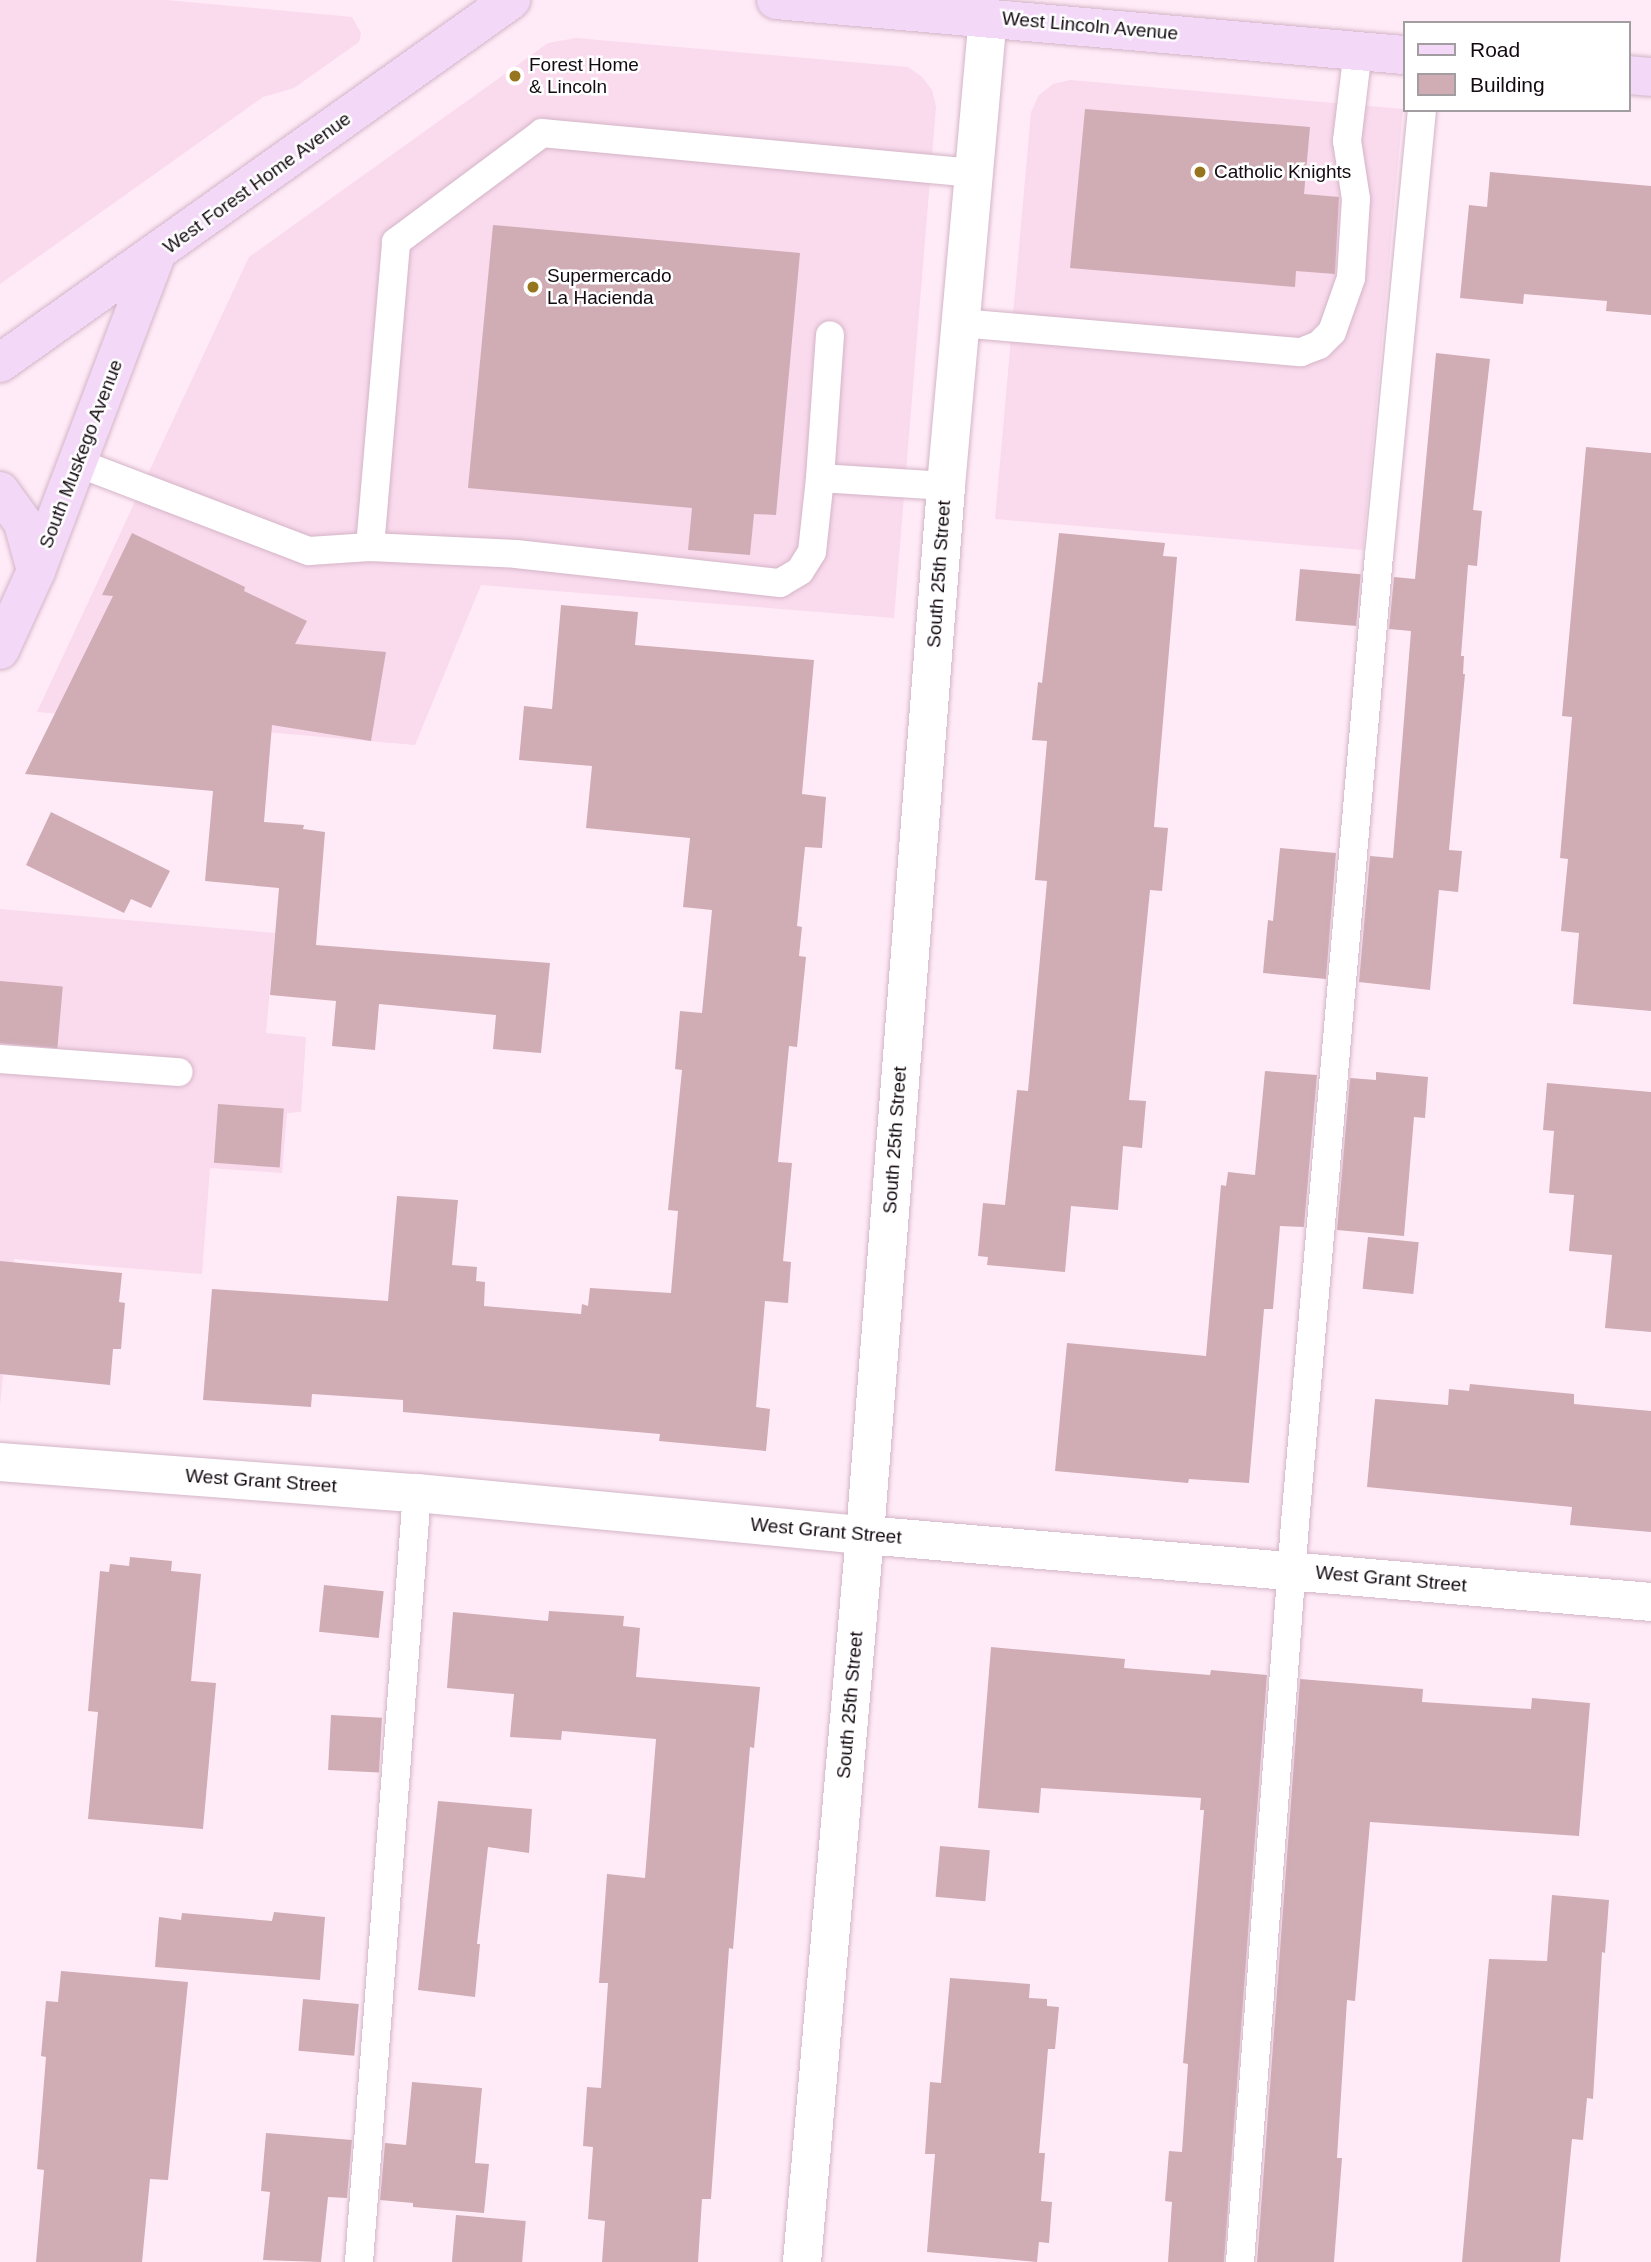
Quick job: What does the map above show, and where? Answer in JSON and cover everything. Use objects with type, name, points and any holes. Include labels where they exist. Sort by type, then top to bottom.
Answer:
[{"type":"main road","name":"West Forest Home Avenue","points":[[0,363],[156,255],[512,0]]},
{"type":"main road","name":"West Lincoln Avenue","points":[[776,0],[1402,55]]},
{"type":"main road","points":[[1630,75],[1651,77]]},
{"type":"main road","name":"South Muskego Avenue","points":[[0,650],[36,571],[156,255]]},
{"type":"main road","points":[[0,491],[23,523],[36,571]]},
{"type":"street","name":"South 25th Street","points":[[802,2262],[865,1535],[946,486],[988,17]]},
{"type":"street","name":"West Grant Street","points":[[0,1462],[417,1493],[865,1535],[1651,1602]]},
{"type":"lane","points":[[960,323],[1301,352],[1319,345],[1332,332],[1351,278],[1356,199],[1348,141],[1358,50]]},
{"type":"lane","points":[[1240,2262],[1291,1570],[1379,556],[1422,112]]},
{"type":"lane","points":[[370,547],[396,242],[542,133],[974,173]]},
{"type":"lane","points":[[78,463],[309,551],[370,547],[516,554],[780,583],[800,570],[812,552],[830,335]]},
{"type":"lane","points":[[820,478],[946,486]]},
{"type":"lane","points":[[0,1059],[179,1072]]},
{"type":"lane","points":[[359,2262],[417,1493]]},
{"type":"shaded area","points":[[0,0],[166,0],[352,17],[361,33],[359,42],[294,88],[263,97],[0,284]]},
{"type":"shaded area","points":[[576,38],[908,67],[922,77],[932,90],[936,107],[894,618],[481,585],[415,745],[37,712],[249,257],[548,43]]},
{"type":"shaded area","points":[[1070,80],[1402,109],[1363,550],[995,519],[1031,112],[1039,95],[1053,84]]},
{"type":"shaded area","points":[[0,909],[275,933],[266,1033],[306,1037],[301,1112],[287,1113],[282,1173],[210,1168],[202,1274],[14,1259],[0,1406]]},
{"type":"building","points":[[1085,109],[1310,127],[1304,194],[1339,197],[1335,274],[1296,271],[1295,287],[1070,268]]},
{"type":"building","points":[[1490,172],[1651,186],[1651,315],[1606,311],[1607,301],[1524,294],[1523,304],[1460,298],[1469,205],[1487,207]]},
{"type":"building","points":[[493,225],[800,253],[776,515],[754,514],[750,555],[688,550],[692,508],[468,488]]},
{"type":"building","points":[[1436,353],[1490,359],[1473,510],[1482,511],[1477,566],[1468,565],[1461,656],[1464,656],[1465,674],[1449,850],[1462,851],[1458,892],[1439,890],[1430,990],[1359,982],[1370,856],[1393,858],[1411,631],[1389,629],[1394,577],[1415,579]]},
{"type":"building","points":[[1586,447],[1651,453],[1651,1011],[1573,1004],[1579,933],[1561,931],[1568,859],[1560,858],[1572,717],[1562,716]]},
{"type":"building","points":[[132,533],[245,587],[244,591],[307,621],[295,644],[386,652],[371,741],[272,725],[264,822],[304,825],[303,829],[325,832],[316,945],[550,963],[541,1053],[493,1049],[496,1015],[379,1004],[375,1050],[332,1046],[336,1001],[270,995],[279,888],[205,881],[213,791],[25,774],[113,596],[102,595]]},
{"type":"building","points":[[1059,533],[1165,543],[1163,556],[1177,557],[1154,827],[1168,828],[1162,891],[1150,890],[1129,1100],[1146,1101],[1142,1148],[1123,1146],[1118,1210],[1071,1206],[1065,1272],[987,1265],[988,1257],[978,1256],[983,1203],[1005,1205],[1017,1090],[1028,1091],[1047,881],[1035,880],[1047,741],[1032,740],[1038,682],[1042,683]]},
{"type":"building","points":[[1300,569],[1361,574],[1356,626],[1295,621]]},
{"type":"building","points":[[561,605],[638,612],[635,645],[814,660],[802,794],[826,797],[822,848],[805,847],[797,926],[802,927],[799,956],[806,957],[797,1047],[789,1046],[778,1162],[792,1163],[783,1261],[791,1262],[788,1303],[765,1301],[756,1407],[770,1409],[766,1451],[659,1441],[660,1434],[403,1412],[403,1400],[312,1394],[311,1407],[203,1400],[212,1289],[388,1301],[397,1196],[458,1200],[452,1265],[477,1267],[476,1281],[485,1282],[484,1306],[581,1314],[582,1304],[588,1306],[590,1288],[671,1293],[678,1211],[668,1210],[682,1070],[675,1069],[680,1011],[702,1013],[712,910],[683,907],[690,838],[586,828],[592,766],[519,760],[524,706],[552,709]]},
{"type":"building","points":[[51,812],[170,871],[151,908],[131,899],[124,913],[26,865]]},
{"type":"building","points":[[1280,848],[1336,853],[1326,979],[1263,973],[1268,920],[1273,921]]},
{"type":"building","points":[[0,981],[63,986],[57,1048],[0,1043]]},
{"type":"building","points":[[1265,1071],[1317,1075],[1304,1227],[1280,1226],[1273,1309],[1264,1309],[1249,1483],[1189,1479],[1188,1483],[1055,1471],[1067,1343],[1206,1356],[1221,1185],[1226,1186],[1228,1172],[1255,1175]]},
{"type":"building","points":[[1376,1072],[1428,1077],[1425,1118],[1414,1117],[1404,1236],[1337,1230],[1350,1078],[1376,1080]]},
{"type":"building","points":[[1547,1083],[1651,1092],[1651,1332],[1605,1328],[1612,1255],[1569,1251],[1574,1195],[1549,1193],[1554,1131],[1543,1130]]},
{"type":"building","points":[[218,1104],[284,1109],[280,1167],[214,1163]]},
{"type":"building","points":[[1368,1237],[1419,1242],[1413,1294],[1363,1289]]},
{"type":"building","points":[[0,1261],[122,1273],[119,1302],[125,1303],[121,1349],[113,1349],[110,1385],[0,1374]]},
{"type":"building","points":[[1470,1384],[1574,1394],[1574,1404],[1651,1411],[1651,1532],[1570,1525],[1572,1507],[1367,1487],[1375,1399],[1448,1405],[1449,1389],[1469,1391]]},
{"type":"building","points":[[130,1557],[172,1561],[171,1571],[201,1574],[191,1681],[216,1683],[203,1829],[88,1819],[98,1712],[88,1711],[100,1571],[109,1572],[110,1564],[129,1566]]},
{"type":"building","points":[[324,1585],[384,1591],[379,1638],[319,1632]]},
{"type":"building","points":[[549,1611],[624,1616],[623,1626],[640,1628],[636,1677],[760,1687],[754,1748],[750,1747],[733,1949],[729,1948],[711,2199],[702,2199],[698,2262],[602,2262],[605,2221],[588,2219],[593,2147],[583,2146],[587,2087],[601,2088],[608,1983],[599,1983],[607,1874],[645,1878],[656,1739],[562,1731],[561,1740],[510,1737],[514,1694],[447,1688],[453,1612],[548,1621]]},
{"type":"building","points":[[991,1647],[1125,1659],[1124,1668],[1210,1675],[1211,1670],[1267,1675],[1224,2262],[1168,2262],[1172,2202],[1165,2201],[1169,2151],[1182,2152],[1188,2064],[1183,2063],[1204,1810],[1200,1810],[1201,1798],[1041,1788],[1039,1813],[978,1808]]},
{"type":"building","points":[[1300,1679],[1423,1689],[1422,1702],[1531,1709],[1532,1698],[1590,1703],[1579,1836],[1370,1822],[1355,2001],[1347,2000],[1337,2158],[1342,2158],[1334,2262],[1257,2262]]},
{"type":"building","points":[[331,1715],[382,1718],[379,1773],[328,1770]]},
{"type":"building","points":[[438,1801],[532,1809],[529,1853],[488,1847],[477,1944],[480,1944],[475,1997],[418,1990]]},
{"type":"building","points":[[940,1846],[990,1850],[985,1901],[936,1897]]},
{"type":"building","points":[[1552,1895],[1609,1900],[1605,1953],[1602,1952],[1593,2099],[1587,2098],[1583,2140],[1572,2139],[1560,2262],[1462,2262],[1489,1959],[1547,1961]]},
{"type":"building","points":[[274,1912],[325,1917],[320,1980],[155,1967],[159,1917],[181,1920],[182,1913],[272,1921]]},
{"type":"building","points":[[61,1971],[188,1982],[168,2180],[150,2179],[142,2262],[36,2262],[44,2170],[37,2169],[46,2057],[41,2056],[46,2001],[58,2002]]},
{"type":"building","points":[[950,1978],[1030,1984],[1029,1998],[1047,1999],[1047,2006],[1059,2007],[1055,2049],[1048,2049],[1039,2153],[1045,2153],[1041,2201],[1052,2202],[1049,2243],[1039,2242],[1037,2262],[927,2252],[935,2154],[925,2154],[930,2082],[941,2083]]},
{"type":"building","points":[[303,1999],[359,2004],[354,2056],[298,2051]]},
{"type":"building","points":[[412,2082],[482,2088],[475,2163],[489,2164],[484,2213],[413,2207],[413,2203],[380,2200],[385,2143],[406,2145]]},
{"type":"building","points":[[266,2133],[352,2140],[347,2198],[328,2197],[321,2262],[263,2260],[270,2192],[261,2191]]},
{"type":"building","points":[[456,2215],[526,2221],[522,2262],[452,2262]]},
{"type":"place","name":"Forest Home & Lincoln","points":[[515,76]]},
{"type":"place","name":"Catholic Knights","points":[[1200,172]]},
{"type":"place","name":"Supermercado La Hacienda","points":[[533,287]]}]
